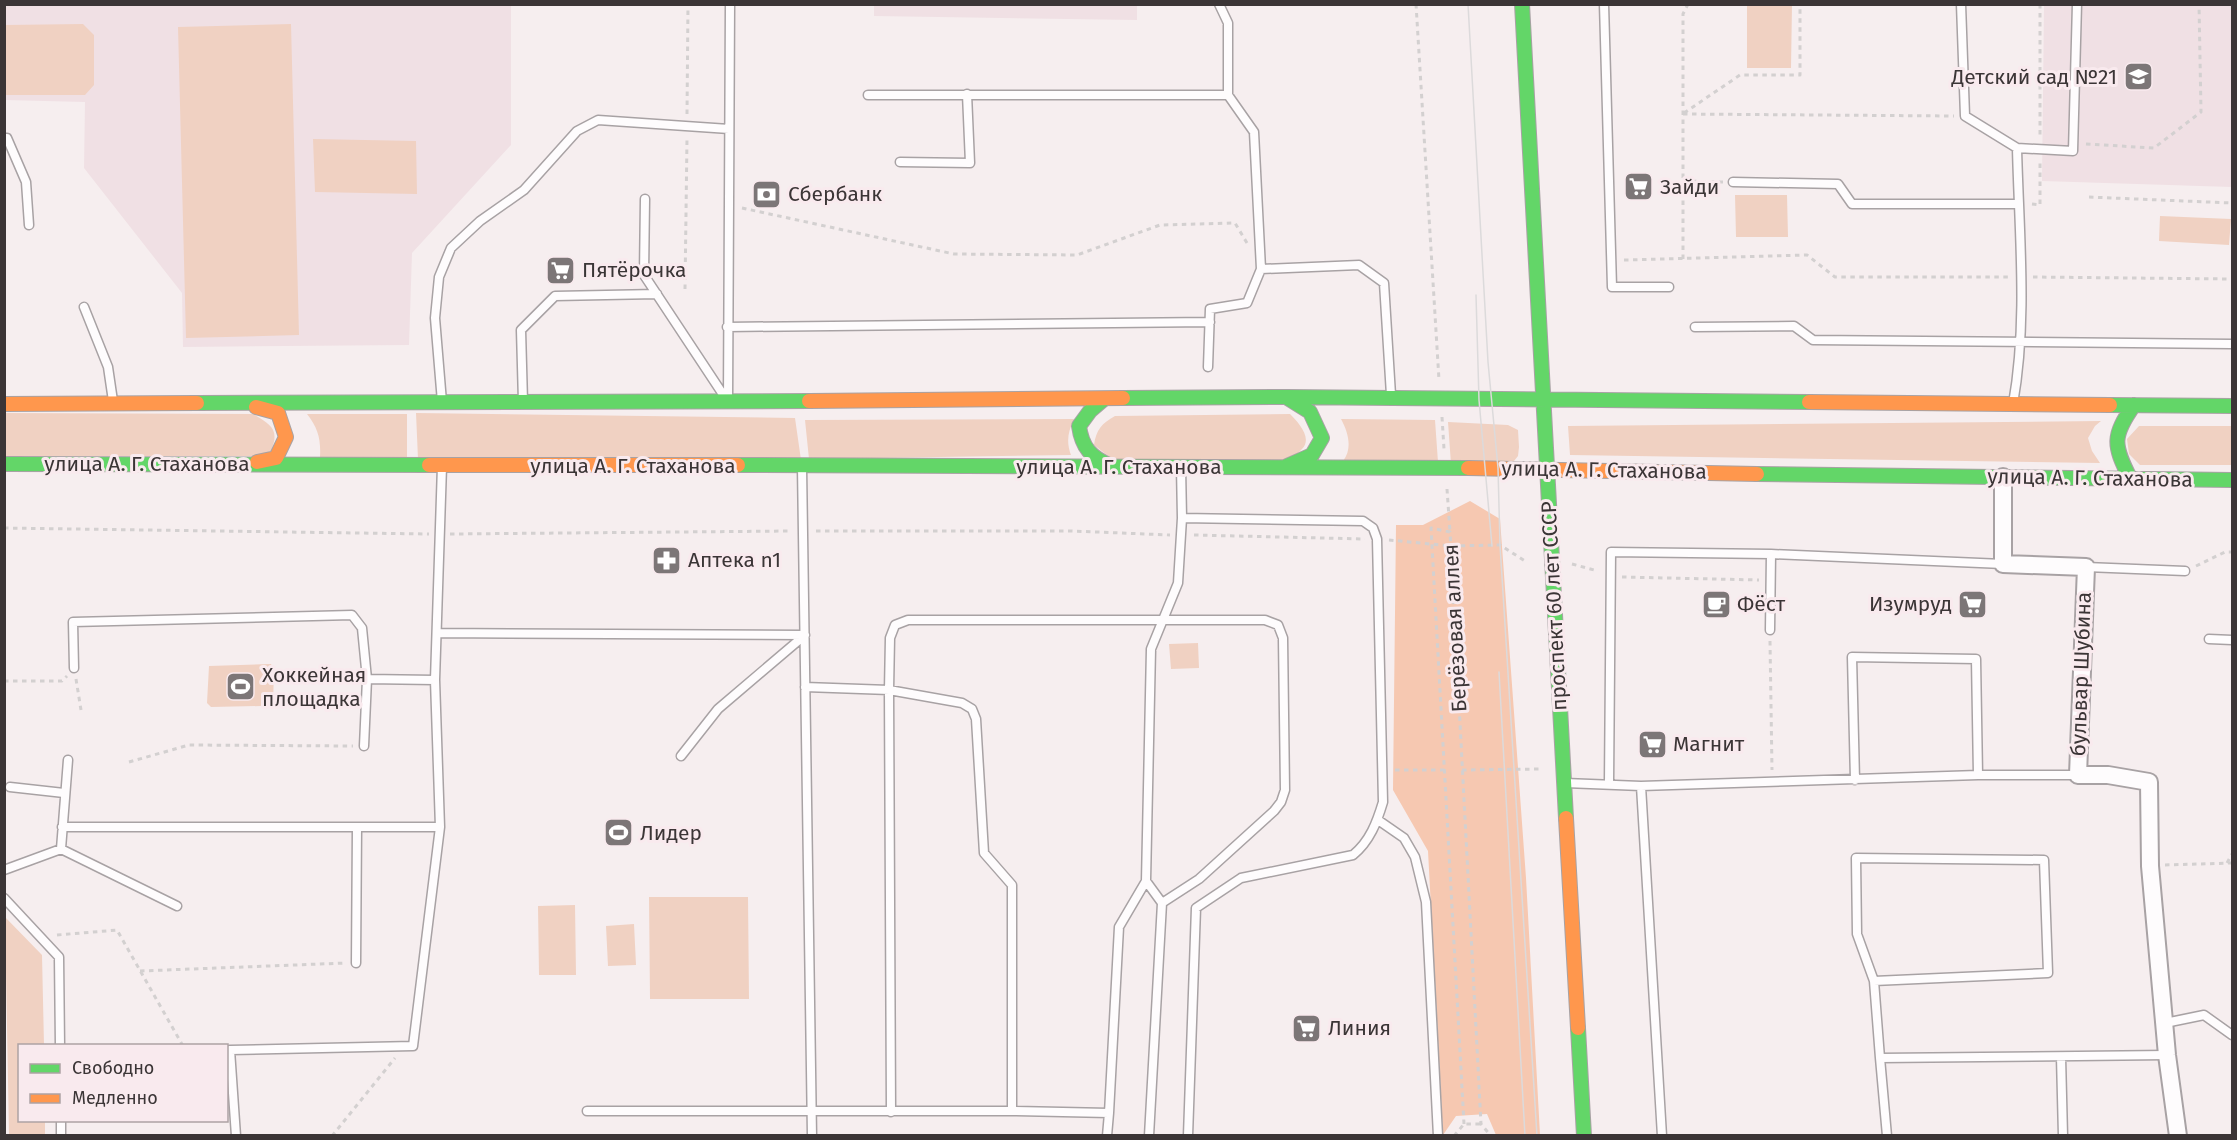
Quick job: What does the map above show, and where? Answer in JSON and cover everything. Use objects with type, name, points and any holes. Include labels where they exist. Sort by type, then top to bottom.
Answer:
[{"type":"main road","name":"проспект 60 лет СССР","points":[[1522,4],[1584,1136]]},
{"type":"main road","points":[[1286,397],[1305,406],[1316,417],[1322,438],[1312,455],[1286,466]]},
{"type":"main road","points":[[4,404],[728,402],[1286,397],[2232,406]]},
{"type":"main road","points":[[1104,399],[1090,411],[1079,426],[1081,444],[1092,457],[1114,468]]},
{"type":"main road","points":[[244,465],[276,458],[286,437],[278,413],[246,404]]},
{"type":"main road","points":[[2130,478],[2117,452],[2115,440],[2118,428],[2134,405]]},
{"type":"main road","name":"улица А. Г. Стаханова","points":[[4,464],[1114,468],[1286,466],[1446,470],[1485,467],[1547,471],[2232,480]]},
{"type":"street","points":[[2003,477],[2003,564]]},
{"type":"street","name":"бульвар Шубина","points":[[2003,564],[2086,567],[2078,775],[2108,775],[2149,782],[2150,866],[2167,1055],[2178,1136]]},
{"type":"lane","points":[[728,402],[730,4]]},
{"type":"lane","points":[[1208,367],[1210,309],[1247,303],[1261,268],[1254,132],[1228,95],[1228,23],[1219,4]]},
{"type":"lane","points":[[1604,4],[1612,287],[1668,287]]},
{"type":"lane","points":[[1961,4],[1965,116],[2017,148],[2073,151],[2077,4]]},
{"type":"lane","points":[[900,162],[970,163],[967,94]]},
{"type":"lane","points":[[868,95],[1228,95]]},
{"type":"lane","points":[[442,403],[435,318],[439,277],[451,248],[480,222],[524,190],[577,131],[598,120],[729,129]]},
{"type":"lane","points":[[4,138],[7,138],[26,182],[29,225]]},
{"type":"lane","points":[[2013,404],[2018,376],[2021,277],[2017,148]]},
{"type":"lane","points":[[1733,182],[1838,184],[1852,204],[2018,204]]},
{"type":"lane","points":[[645,199],[644,275],[728,402]]},
{"type":"lane","points":[[1261,268],[1359,265],[1384,282],[1391,399]]},
{"type":"lane","points":[[523,403],[521,330],[555,296],[657,294]]},
{"type":"lane","points":[[84,307],[108,367],[113,403]]},
{"type":"lane","points":[[727,327],[1210,322]]},
{"type":"lane","points":[[1695,327],[1794,326],[1813,340],[2232,344]]},
{"type":"lane","points":[[236,1136],[228,1050],[412,1046],[440,827],[435,680],[442,466]]},
{"type":"lane","points":[[802,466],[812,1136]]},
{"type":"lane","points":[[1107,1136],[1119,927],[1146,881],[1149,662],[1151,650],[1178,583],[1182,518],[1181,467]]},
{"type":"lane","points":[[1182,518],[1363,521],[1373,528],[1377,539],[1383,802],[1378,820],[1361,848],[1353,855],[1241,878],[1196,908],[1188,1136]]},
{"type":"lane","points":[[1609,783],[1611,552],[1771,554],[2003,564]]},
{"type":"lane","points":[[1770,630],[1771,554]]},
{"type":"lane","points":[[2086,567],[2185,571]]},
{"type":"lane","points":[[74,668],[73,622],[352,615],[362,628],[367,679],[364,746]]},
{"type":"lane","points":[[891,1112],[890,638],[891,631],[901,621],[1266,620],[1278,626],[1283,638],[1285,790],[1281,802],[1199,879],[1162,903]]},
{"type":"lane","points":[[437,633],[804,635]]},
{"type":"lane","points":[[681,756],[718,709],[804,635]]},
{"type":"lane","points":[[2209,639],[2232,640]]},
{"type":"lane","points":[[1855,780],[1852,657],[1976,659],[1978,775]]},
{"type":"lane","points":[[367,679],[435,680]]},
{"type":"lane","points":[[805,687],[889,690],[962,703],[972,709],[975,714],[984,853],[1012,885],[1012,1111]]},
{"type":"lane","points":[[61,849],[68,760]]},
{"type":"lane","points":[[1564,783],[1641,786],[1978,775],[2078,775]]},
{"type":"lane","points":[[1641,786],[1662,1136]]},
{"type":"lane","points":[[10,787],[64,793]]},
{"type":"lane","points":[[1378,820],[1404,838],[1415,857],[1426,902],[1438,1136]]},
{"type":"lane","points":[[62,827],[440,827]]},
{"type":"lane","points":[[356,963],[357,827]]},
{"type":"lane","points":[[4,870],[61,849],[177,906]]},
{"type":"lane","points":[[1874,981],[2048,973],[2044,860],[1856,858],[1857,934],[1874,981],[1887,1136]]},
{"type":"lane","points":[[1146,881],[1162,903],[1149,1136]]},
{"type":"lane","points":[[4,898],[59,957],[60,1044]]},
{"type":"lane","points":[[2165,1023],[2204,1015],[2232,1035]]},
{"type":"lane","points":[[1880,1058],[2167,1055]]},
{"type":"lane","points":[[2061,1057],[2063,1136]]},
{"type":"lane","points":[[587,1111],[1109,1113]]},
{"type":"path","points":[[685,289],[688,4]]},
{"type":"path","points":[[1416,4],[1436,352],[1450,532]]},
{"type":"path","points":[[1683,259],[1683,14],[1689,4]]},
{"type":"path","points":[[1683,114],[1740,75],[1800,75],[1800,4]]},
{"type":"path","points":[[2018,204],[2040,205],[2040,4]]},
{"type":"path","points":[[2074,143],[2154,148],[2201,112],[2199,4]]},
{"type":"path","points":[[1683,114],[1965,116]]},
{"type":"path","points":[[1683,181],[1733,182]]},
{"type":"path","points":[[2089,197],[2232,203]]},
{"type":"path","points":[[728,205],[954,255],[1077,255],[1160,225],[1235,223],[1261,268]]},
{"type":"path","points":[[1612,260],[1807,255],[1835,277],[2232,279]]},
{"type":"path","points":[[4,528],[439,534],[1072,531],[1377,539],[1451,546],[1500,545],[1525,561]]},
{"type":"path","name":"Берёзовая аллея","points":[[1464,1124],[1431,528],[1450,532],[1481,1124]]},
{"type":"path","points":[[2185,571],[2225,552],[2232,552]]},
{"type":"path","points":[[1570,564],[1607,574]]},
{"type":"path","points":[[1617,577],[1770,581]]},
{"type":"path","points":[[1770,630],[1772,782]]},
{"type":"path","points":[[4,681],[62,681],[74,668]]},
{"type":"path","points":[[74,668],[81,710]]},
{"type":"path","points":[[129,762],[189,745],[364,746]]},
{"type":"path","points":[[1462,770],[1541,769]]},
{"type":"path","points":[[1391,770],[1444,770]]},
{"type":"path","points":[[2227,863],[2232,854]]},
{"type":"path","points":[[2150,866],[2232,863]]},
{"type":"path","points":[[40,936],[117,930],[182,1044]]},
{"type":"path","points":[[140,971],[356,963]]},
{"type":"path","points":[[332,1136],[413,1036]]},
{"type":"path","points":[[1454,1136],[1464,1124],[1481,1124],[1491,1136]]},
{"type":"shaded area","points":[[874,4],[1137,5],[1137,20],[874,16]]},
{"type":"shaded area","points":[[5,5],[511,5],[511,145],[412,253],[409,345],[183,347],[182,293],[84,168],[85,102],[5,100]]},
{"type":"shaded area","points":[[1747,5],[1792,5],[1791,68],[1747,68]]},
{"type":"shaded area","name":"Детский сад №21","points":[[2044,5],[2232,5],[2232,187],[2042,181]]},
{"type":"shaded area","points":[[83,24],[94,35],[94,85],[85,95],[5,95],[5,25]]},
{"type":"shaded area","points":[[291,24],[299,335],[186,338],[178,27]]},
{"type":"shaded area","points":[[313,139],[416,141],[417,194],[315,192]]},
{"type":"shaded area","points":[[1735,195],[1787,195],[1788,237],[1736,237]]},
{"type":"shaded area","points":[[2160,216],[2231,219],[2229,245],[2159,241]]},
{"type":"shaded area","points":[[5,413],[253,414],[272,428],[275,437],[271,451],[258,456],[5,456]]},
{"type":"shaded area","points":[[416,413],[795,418],[801,460],[418,459]]},
{"type":"shaded area","points":[[307,414],[407,414],[407,458],[320,457],[318,434]]},
{"type":"shaded area","points":[[1290,414],[1303,430],[1306,440],[1300,451],[1285,460],[1116,462],[1094,445],[1100,428],[1115,416]]},
{"type":"shaded area","points":[[1074,419],[1068,437],[1071,455],[809,459],[805,420]]},
{"type":"shaded area","points":[[1341,419],[1435,420],[1438,462],[1343,461],[1349,445],[1346,429]]},
{"type":"shaded area","points":[[2101,421],[2088,438],[2092,451],[2100,463],[1570,455],[1568,426]]},
{"type":"shaded area","points":[[1448,422],[1508,425],[1518,430],[1518,456],[1514,461],[1451,464]]},
{"type":"shaded area","points":[[2139,426],[2232,426],[2232,465],[2140,465],[2129,454],[2127,439]]},
{"type":"shaded area","points":[[1470,501],[1500,519],[1526,878],[1540,1135],[1496,1135],[1487,1114],[1456,1116],[1443,1135],[1428,851],[1393,790],[1396,525],[1423,525]]},
{"type":"shaded area","points":[[1198,643],[1199,668],[1171,669],[1169,644]]},
{"type":"shaded area","name":"Хоккейная площадка","points":[[271,664],[274,671],[273,704],[211,707],[207,703],[209,666]]},
{"type":"shaded area","points":[[649,897],[748,897],[749,999],[650,999]]},
{"type":"shaded area","points":[[575,905],[576,975],[539,975],[538,906]]},
{"type":"shaded area","points":[[5,917],[42,955],[44,1044],[18,1044],[18,1122],[45,1122],[45,1135],[9,1135]]},
{"type":"shaded area","points":[[634,924],[636,965],[608,966],[606,926]]},
{"type":"tram line","points":[[1468,4],[1488,362],[1498,468],[1500,545],[1537,1136]]},
{"type":"tram line","points":[[1476,295],[1479,400],[1492,546]]},
{"type":"tram line","points":[[1499,672],[1525,1136]]},
{"type":"traffic: fast","points":[[1522,4],[1566,818]]},
{"type":"traffic: fast","points":[[1286,397],[1310,412],[1322,438],[1312,455],[1287,466]]},
{"type":"traffic: fast","points":[[1123,398],[1286,397],[1809,402]]},
{"type":"traffic: fast","points":[[1104,399],[1090,411],[1079,426],[1085,446],[1098,459],[1111,466]]},
{"type":"traffic: fast","points":[[197,403],[809,401]]},
{"type":"traffic: fast","points":[[2110,405],[2232,406]]},
{"type":"traffic: fast","points":[[2130,478],[2120,457],[2117,441],[2122,425],[2134,405]]},
{"type":"traffic: fast","points":[[4,464],[429,465]]},
{"type":"traffic: fast","points":[[738,465],[1468,468]]},
{"type":"traffic: fast","points":[[1757,474],[2232,480]]},
{"type":"traffic: fast","points":[[1578,1028],[1584,1136]]},
{"type":"traffic: slow","points":[[809,401],[1123,398]]},
{"type":"traffic: slow","points":[[1809,402],[2110,405]]},
{"type":"traffic: slow","points":[[4,404],[197,403]]},
{"type":"traffic: slow","points":[[256,407],[278,413],[286,437],[276,458],[257,462]]},
{"type":"traffic: slow","points":[[429,465],[738,465]]},
{"type":"traffic: slow","points":[[1468,468],[1757,474]]},
{"type":"traffic: slow","points":[[1566,818],[1578,1028]]},
{"type":"place","name":"Детский сад №21","points":[[2138,77]]},
{"type":"place","name":"Зайди","points":[[1639,187]]},
{"type":"place","name":"Сбербанк","points":[[767,194]]},
{"type":"place","name":"Пятёрочка","points":[[561,270]]},
{"type":"place","name":"Аптека n1","points":[[667,560]]},
{"type":"place","name":"Фёст","points":[[1716,604]]},
{"type":"place","name":"Изумруд","points":[[1973,604]]},
{"type":"place","name":"Хоккейная площадка","points":[[241,687]]},
{"type":"place","name":"Магнит","points":[[1652,744]]},
{"type":"place","name":"Лидер","points":[[619,833]]},
{"type":"place","name":"Линия","points":[[1307,1028]]}]
